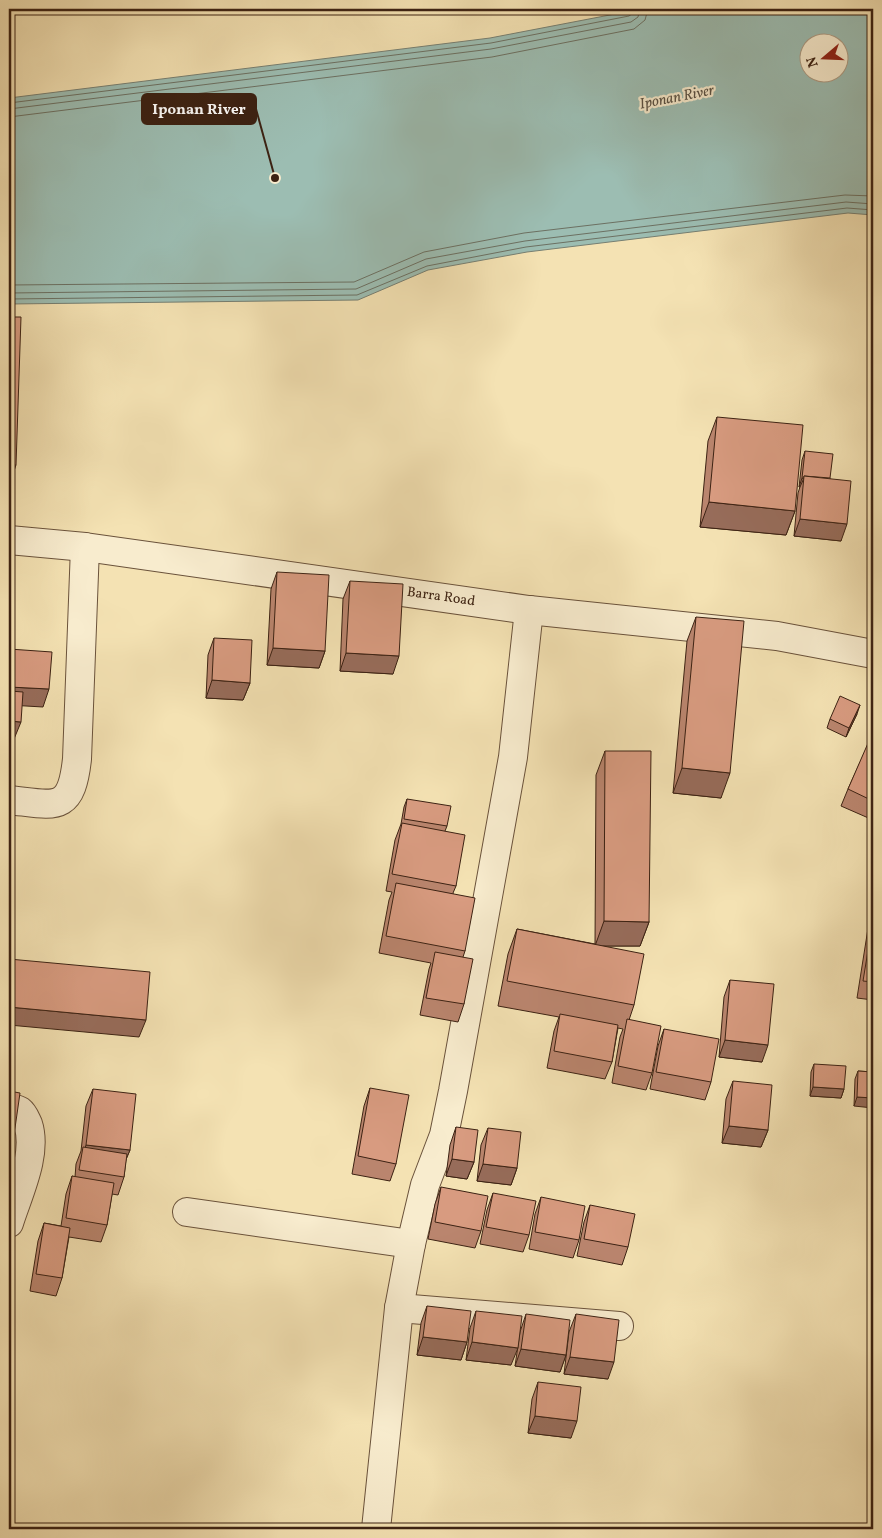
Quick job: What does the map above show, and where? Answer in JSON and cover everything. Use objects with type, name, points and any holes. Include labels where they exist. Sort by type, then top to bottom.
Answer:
[{"type":"street","name":"Barra Road","points":[[9,540],[85,548],[529,610],[777,636],[873,654]]},
{"type":"street","points":[[9,800],[53,804],[62,802],[70,793],[75,780],[85,548]]},
{"type":"street","points":[[376,1529],[398,1308],[425,1185],[444,1135],[453,1091],[513,757],[529,610]]},
{"type":"street","points":[[9,1107],[20,1111],[26,1117],[31,1132],[31,1148],[28,1164],[9,1223]]},
{"type":"street","points":[[187,1212],[411,1244]]},
{"type":"street","points":[[398,1308],[619,1326]]},
{"type":"water","points":[[641,9],[873,9],[873,215],[848,213],[527,252],[428,270],[358,300],[9,304],[9,98],[490,38]]},
{"type":"building","points":[[9,317],[21,317],[16,465],[9,465]]},
{"type":"building","points":[[717,417],[803,425],[795,511],[709,502]]},
{"type":"building","points":[[805,451],[833,454],[830,478],[804,476],[802,478]]},
{"type":"building","points":[[804,476],[851,481],[847,524],[800,519]]},
{"type":"building","points":[[277,572],[329,575],[325,651],[273,648]]},
{"type":"building","points":[[350,581],[403,584],[399,656],[346,653]]},
{"type":"building","points":[[696,617],[744,621],[730,773],[682,768]]},
{"type":"building","points":[[214,638],[252,640],[250,683],[212,680]]},
{"type":"building","points":[[9,649],[52,652],[49,689],[9,687]]},
{"type":"building","points":[[9,691],[23,692],[21,722],[9,721]]},
{"type":"building","points":[[840,696],[860,705],[849,728],[830,719]]},
{"type":"building","points":[[873,734],[873,801],[848,789]]},
{"type":"building","points":[[605,751],[651,751],[649,922],[604,921]]},
{"type":"building","points":[[407,799],[451,806],[447,826],[404,819]]},
{"type":"building","points":[[402,823],[465,835],[456,886],[392,874]]},
{"type":"building","points":[[396,883],[475,898],[465,951],[386,936]]},
{"type":"building","points":[[873,920],[873,982],[863,981]]},
{"type":"building","points":[[517,929],[644,954],[634,1005],[507,981]]},
{"type":"building","points":[[435,952],[473,959],[464,1004],[426,998]]},
{"type":"building","points":[[9,959],[150,972],[146,1020],[9,1007]]},
{"type":"building","points":[[730,980],[774,984],[768,1045],[725,1040]]},
{"type":"building","points":[[560,1014],[618,1025],[612,1062],[554,1051]]},
{"type":"building","points":[[627,1019],[661,1026],[652,1073],[618,1066]]},
{"type":"building","points":[[664,1029],[719,1039],[711,1082],[656,1072]]},
{"type":"building","points":[[814,1064],[846,1066],[844,1089],[813,1087]]},
{"type":"building","points":[[858,1071],[873,1072],[873,1098],[857,1097]]},
{"type":"building","points":[[733,1081],[772,1085],[768,1130],[729,1126]]},
{"type":"building","points":[[370,1088],[409,1095],[396,1164],[358,1156]]},
{"type":"building","points":[[93,1089],[136,1094],[130,1150],[86,1145]]},
{"type":"building","points":[[9,1091],[20,1093],[13,1142],[9,1141]]},
{"type":"building","points":[[456,1127],[478,1130],[474,1162],[452,1159]]},
{"type":"building","points":[[488,1128],[521,1132],[517,1168],[483,1164]]},
{"type":"building","points":[[83,1147],[127,1154],[124,1177],[79,1170]]},
{"type":"building","points":[[72,1176],[114,1183],[107,1225],[66,1218]]},
{"type":"building","points":[[441,1187],[488,1196],[481,1231],[435,1222]]},
{"type":"building","points":[[493,1193],[536,1201],[529,1235],[486,1227]]},
{"type":"building","points":[[541,1197],[585,1206],[579,1240],[535,1232]]},
{"type":"building","points":[[590,1205],[635,1214],[628,1247],[584,1239]]},
{"type":"building","points":[[44,1223],[70,1228],[62,1278],[36,1274]]},
{"type":"building","points":[[427,1306],[471,1311],[467,1342],[423,1337]]},
{"type":"building","points":[[476,1311],[522,1316],[518,1348],[472,1342]]},
{"type":"building","points":[[526,1314],[570,1320],[566,1355],[521,1349]]},
{"type":"building","points":[[576,1314],[619,1320],[614,1362],[570,1357]]},
{"type":"building","points":[[9,1331],[11,1331],[14,1372],[9,1373]]},
{"type":"building","points":[[538,1382],[581,1387],[577,1421],[535,1416]]},
{"type":"place","name":"Iponan River","points":[[275,178]]}]
